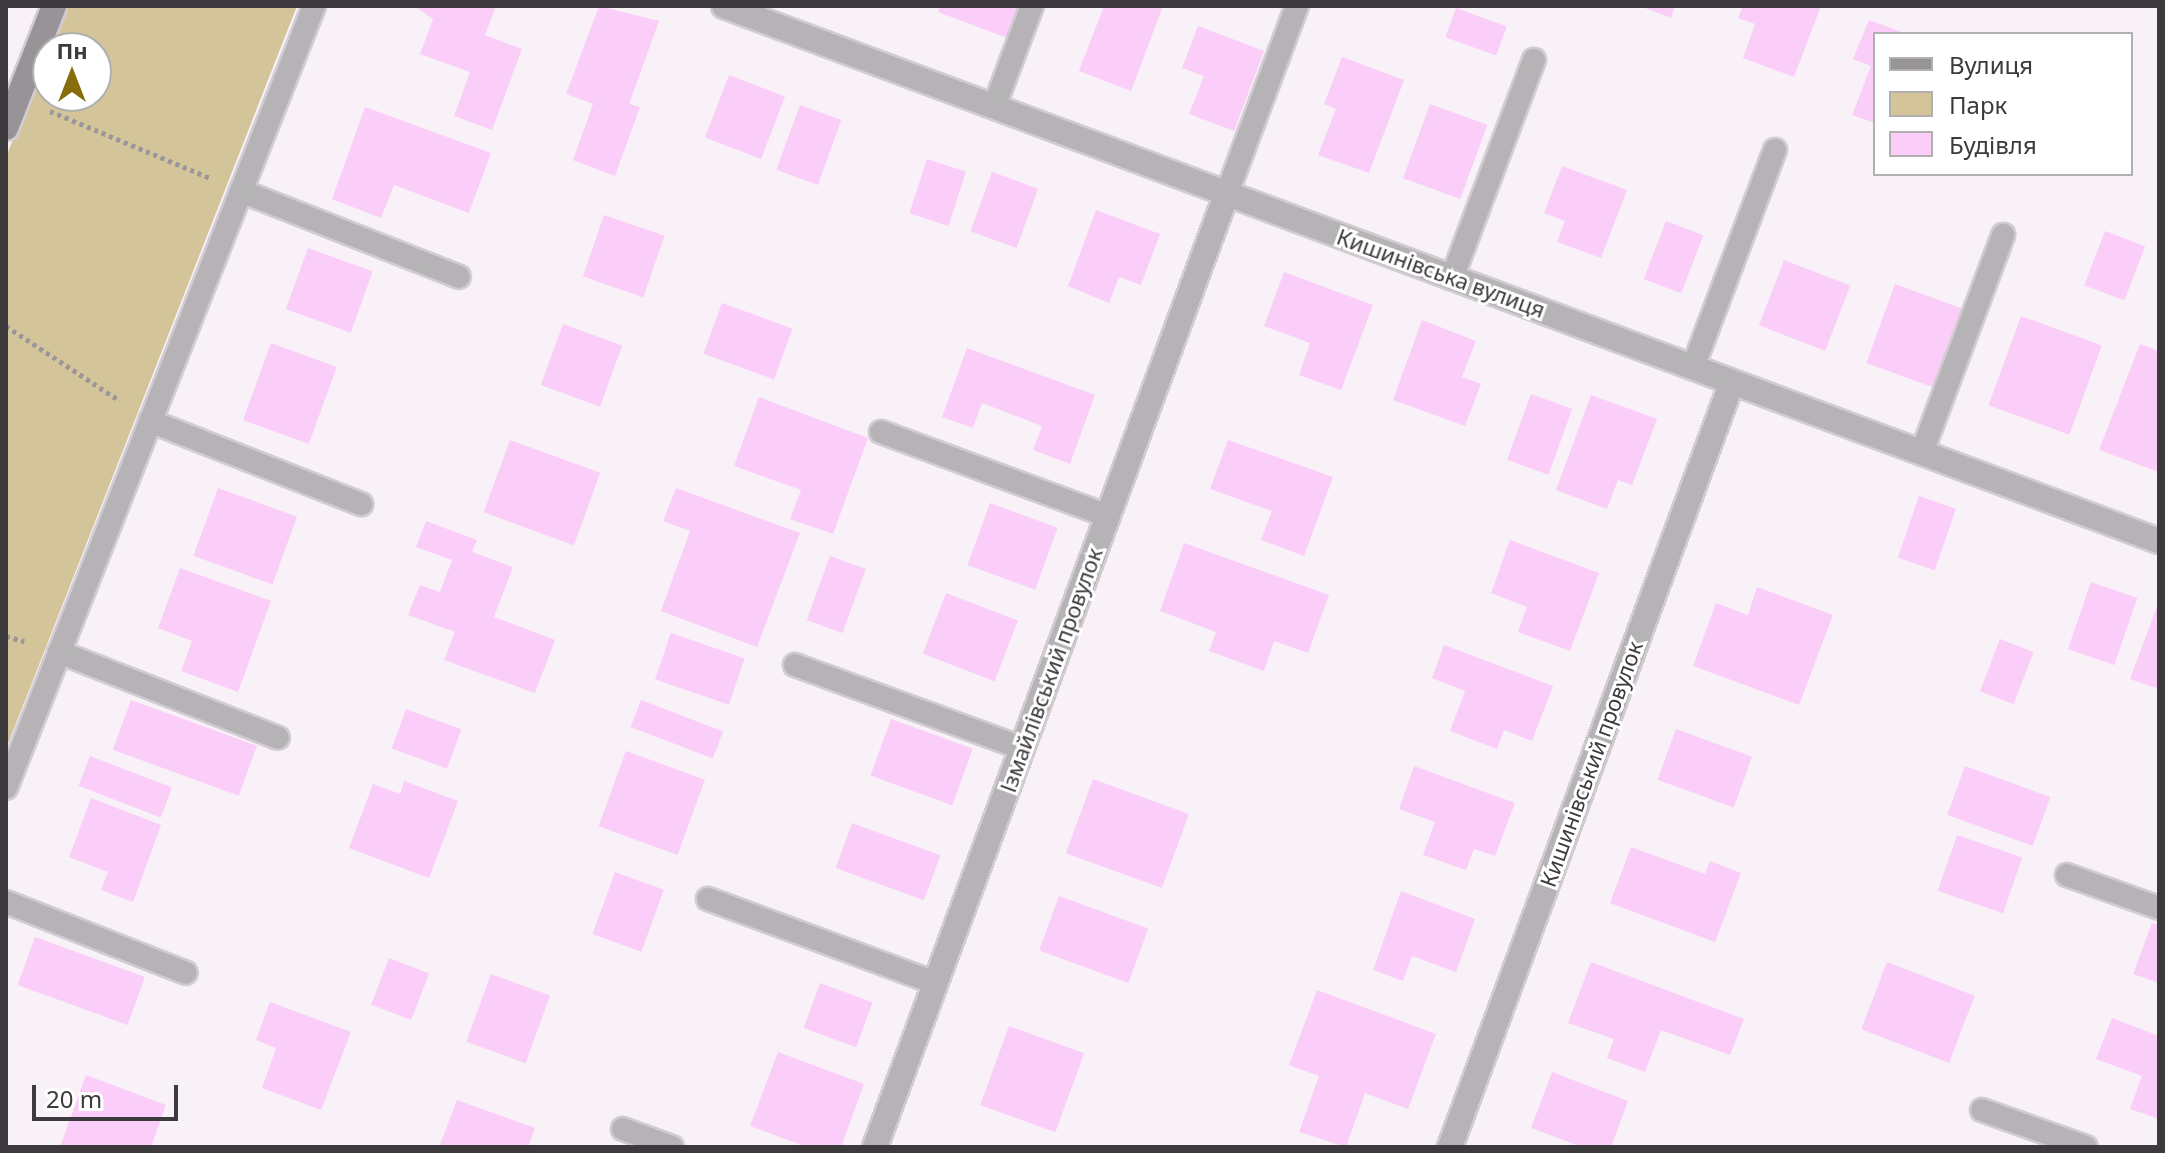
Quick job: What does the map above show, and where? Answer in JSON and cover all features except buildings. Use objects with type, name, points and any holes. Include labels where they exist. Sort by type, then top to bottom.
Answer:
[{"type":"street","points":[[6,128],[54,6]]},
{"type":"street","name":"Кишинівська вулиця","points":[[724,6],[763,13],[994,107],[1922,452],[2157,534]]},
{"type":"street","name":"Ізмайлівський провулок","points":[[875,1147],[1227,193]]},
{"type":"street","name":"Кишинівський провулок","points":[[1450,1147],[1732,382]]},
{"type":"lane","points":[[6,788],[314,6]]},
{"type":"lane","points":[[994,107],[1032,6]]},
{"type":"lane","points":[[1227,193],[1297,6]]},
{"type":"lane","points":[[1452,278],[1534,60]]},
{"type":"lane","points":[[1693,367],[1775,150]]},
{"type":"lane","points":[[241,191],[459,277]]},
{"type":"lane","points":[[1922,452],[2003,235]]},
{"type":"lane","points":[[150,421],[361,504]]},
{"type":"lane","points":[[881,432],[1108,516]]},
{"type":"lane","points":[[59,652],[278,738]]},
{"type":"lane","points":[[795,665],[1022,748]]},
{"type":"lane","points":[[2067,875],[2159,908]]},
{"type":"lane","points":[[708,899],[935,983]]},
{"type":"lane","points":[[6,902],[186,973]]},
{"type":"lane","points":[[1982,1110],[2086,1147]]},
{"type":"lane","points":[[623,1129],[672,1147]]},
{"type":"path","points":[[18,98],[241,191]]},
{"type":"path","points":[[6,326],[150,421]]},
{"type":"green space","points":[[66,6],[297,6],[6,749],[6,157],[32,91],[32,112],[112,112],[112,32],[55,32]]}]
